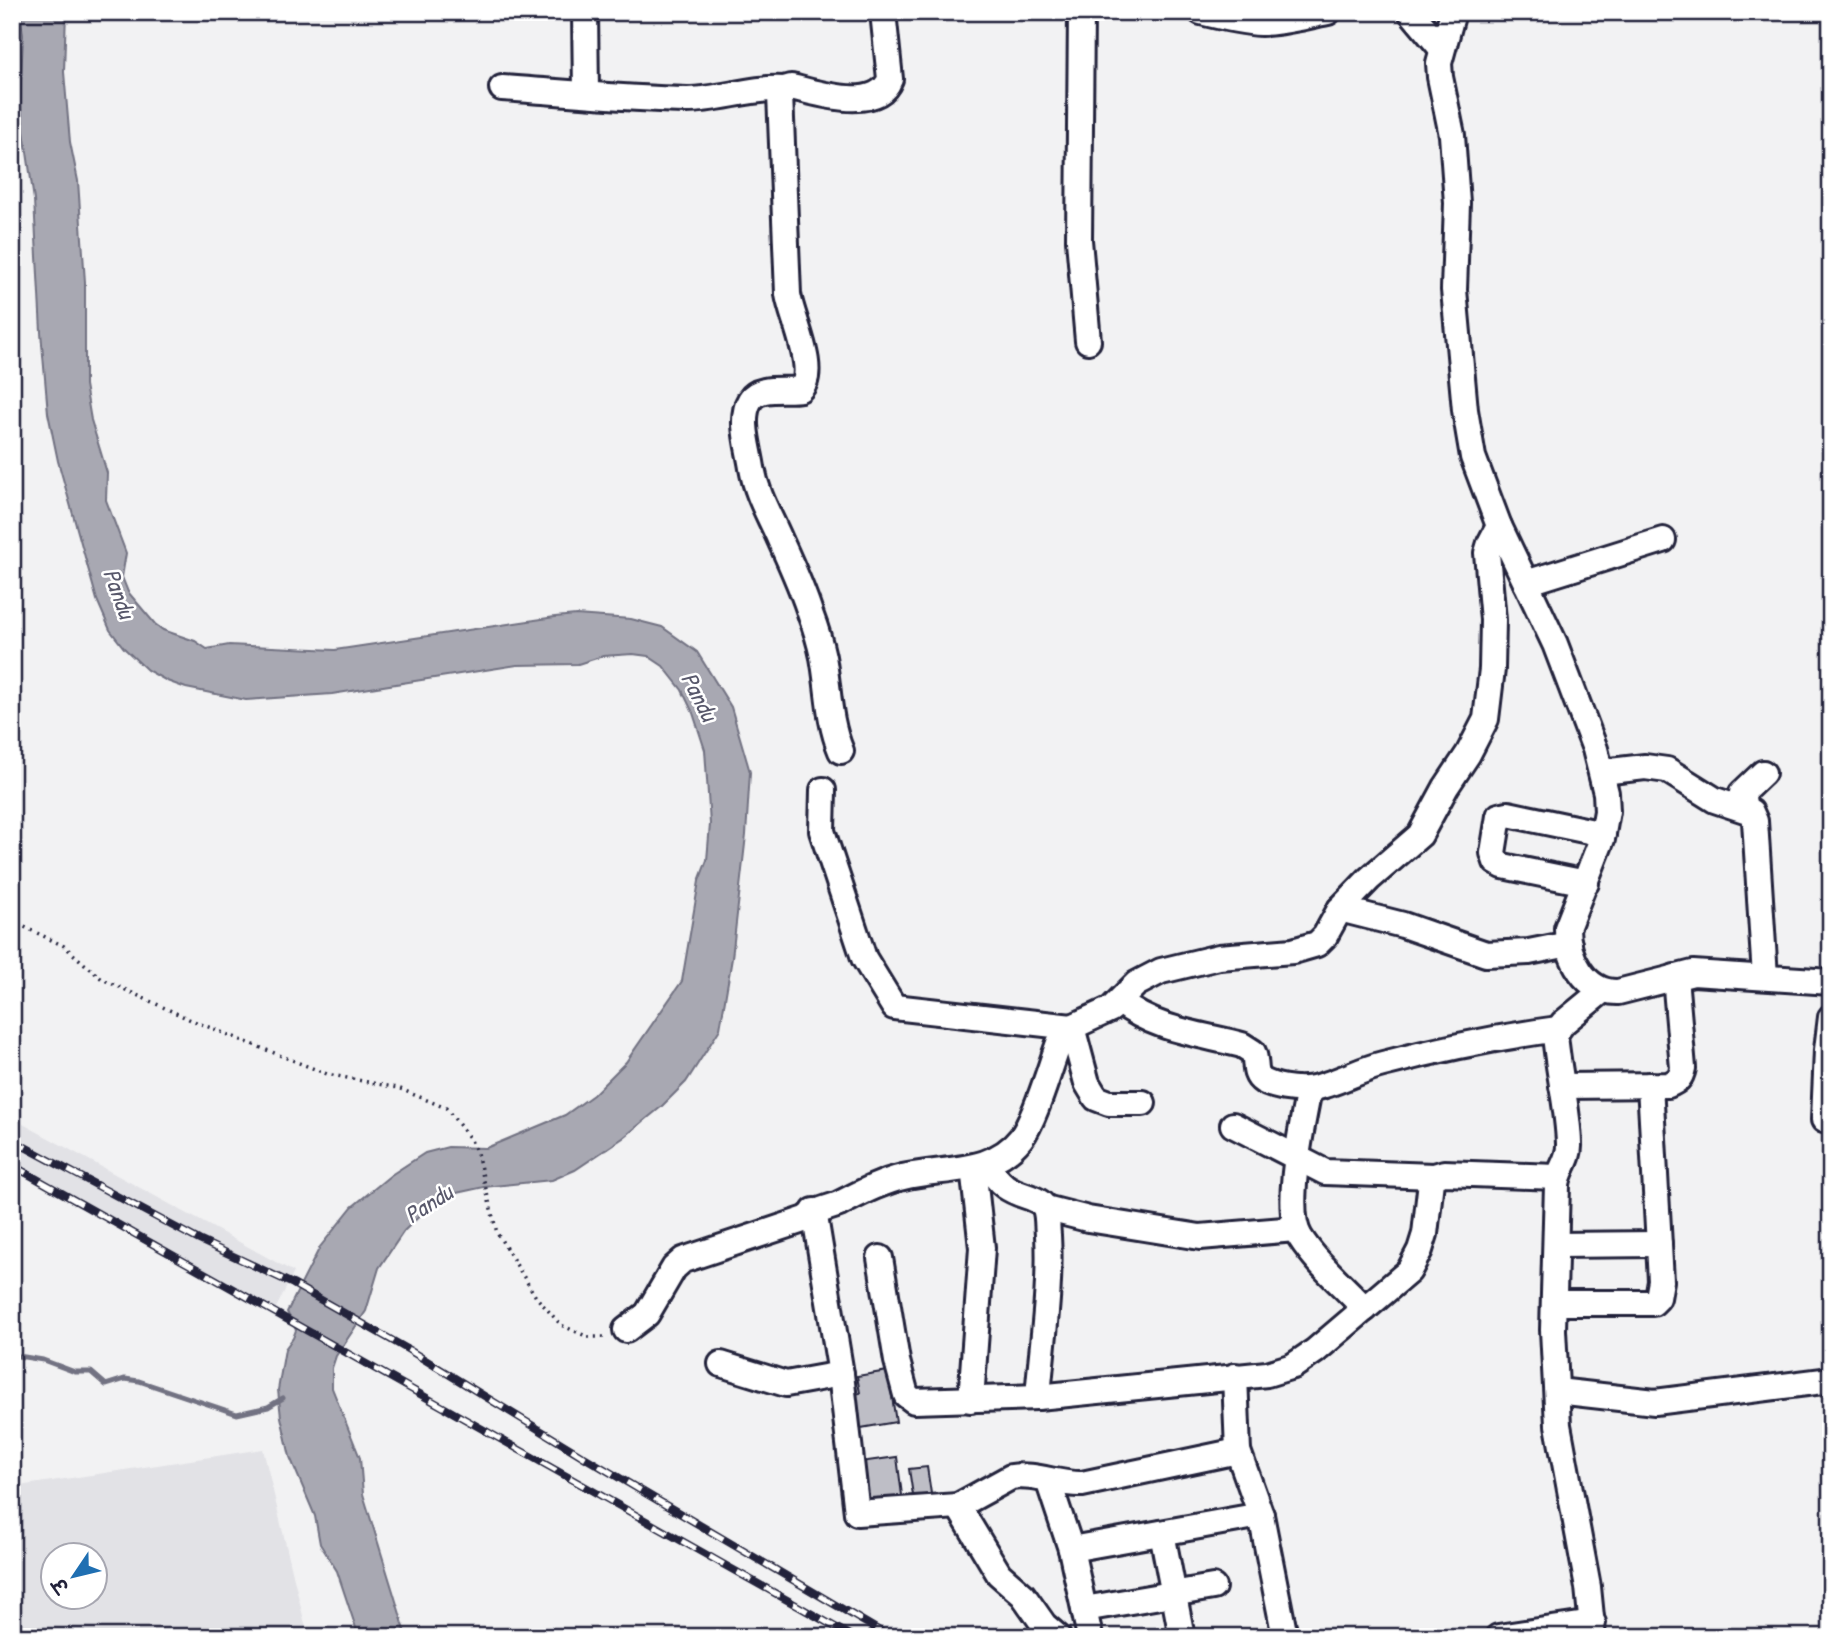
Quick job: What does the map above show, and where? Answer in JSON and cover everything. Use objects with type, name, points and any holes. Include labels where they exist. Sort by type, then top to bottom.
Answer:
[{"type":"street","points":[[585,12],[586,93]]},
{"type":"street","points":[[502,88],[687,100],[719,98],[755,90],[791,88],[842,98],[857,98],[880,93],[887,87],[890,79],[883,12]]},
{"type":"street","points":[[1081,12],[1079,240],[1088,341]]},
{"type":"street","points":[[1201,12],[1262,23],[1285,16],[1328,12]]},
{"type":"street","points":[[1411,12],[1442,49]]},
{"type":"street","points":[[1453,12],[1442,49],[1440,77],[1448,111],[1456,180],[1454,290],[1465,410],[1473,457],[1499,526],[1555,644],[1581,710],[1602,772],[1607,811],[1603,834],[1586,883],[1569,920],[1569,944],[1580,972],[1594,987],[1602,991],[1618,992],[1675,977],[1705,973],[1831,982]]},
{"type":"street","points":[[784,89],[779,98],[788,294],[805,355],[807,376],[800,389],[762,391],[753,395],[747,408],[746,431],[755,484],[763,508],[780,539],[813,619],[823,655],[832,731],[841,751]]},
{"type":"street","points":[[626,1330],[647,1314],[674,1268],[682,1261],[806,1219],[814,1211],[830,1208],[900,1178],[980,1165],[1012,1148],[1023,1135],[1059,1043],[1072,1027],[1102,1014],[1149,976],[1173,967],[1219,957],[1310,948],[1325,936],[1340,909],[1369,879],[1420,835],[1481,732],[1486,719],[1492,669],[1493,620],[1487,553],[1499,526]]},
{"type":"street","points":[[1526,583],[1663,540]]},
{"type":"street","points":[[1602,772],[1645,767],[1667,770],[1715,800],[1751,812],[1755,821],[1765,977]]},
{"type":"street","points":[[1745,809],[1742,793],[1763,773]]},
{"type":"street","points":[[823,790],[822,831],[864,958],[894,1007],[1072,1027]]},
{"type":"street","points":[[1586,883],[1503,866],[1496,862],[1493,853],[1499,817],[1508,814],[1603,834]]},
{"type":"street","points":[[1340,909],[1403,925],[1486,954],[1529,952],[1569,944]]},
{"type":"street","points":[[1562,1086],[1668,1085],[1676,1082],[1682,1076],[1683,1062],[1675,977]]},
{"type":"street","points":[[1498,1637],[1593,1630],[1585,1569],[1562,1447],[1553,1330],[1557,1177],[1569,1153],[1555,1034],[1602,991]]},
{"type":"street","points":[[1119,1002],[1141,1017],[1162,1026],[1242,1045],[1253,1052],[1258,1076],[1263,1080],[1296,1089],[1309,1089],[1392,1062],[1488,1040],[1558,1029]]},
{"type":"street","points":[[1824,1120],[1826,1050],[1831,1017]]},
{"type":"street","points":[[1072,1027],[1087,1083],[1096,1098],[1109,1103],[1143,1103]]},
{"type":"street","points":[[1554,1303],[1653,1303],[1660,1292],[1650,1085]]},
{"type":"street","points":[[1309,1089],[1297,1159],[1293,1207],[1296,1229],[1314,1256],[1365,1309]]},
{"type":"street","points":[[1233,1125],[1325,1172],[1557,1177]]},
{"type":"street","points":[[980,1165],[1003,1186],[1035,1200],[1045,1209],[1088,1219],[1192,1236],[1296,1229]]},
{"type":"street","points":[[971,1400],[982,1248],[980,1165]]},
{"type":"street","points":[[880,1258],[897,1362],[906,1395],[914,1401],[1038,1397],[1267,1374],[1293,1366],[1315,1351],[1402,1277],[1416,1260],[1424,1234],[1431,1181],[1434,1176]]},
{"type":"street","points":[[1038,1397],[1049,1257],[1045,1209]]},
{"type":"street","points":[[814,1211],[841,1374],[857,1513],[958,1506],[1011,1477],[1082,1484],[1238,1451]]},
{"type":"street","points":[[1556,1245],[1659,1244]]},
{"type":"street","points":[[721,1364],[786,1384],[841,1374]]},
{"type":"street","points":[[1235,1377],[1238,1451],[1261,1515],[1285,1637]]},
{"type":"street","points":[[1557,1391],[1655,1402],[1831,1380]]},
{"type":"street","points":[[1048,1480],[1071,1549],[1090,1637]]},
{"type":"street","points":[[958,1506],[999,1574],[1023,1595],[1044,1625],[1058,1637]]},
{"type":"street","points":[[1071,1549],[1261,1515]]},
{"type":"street","points":[[1162,1533],[1182,1637]]},
{"type":"street","points":[[1084,1609],[1213,1587]]},
{"type":"path","points":[[12,921],[64,946],[102,979],[191,1020],[327,1073],[398,1088],[439,1104],[455,1116],[471,1140],[477,1153],[497,1233],[550,1315],[561,1325],[588,1337],[614,1335],[626,1330]]},
{"type":"shaded area","points":[[12,1118],[294,1272],[273,1314],[12,1167]]},
{"type":"shaded area","points":[[263,1449],[308,1637],[12,1637],[12,1487]]},
{"type":"water","name":"Pandu","points":[[20,12],[66,12],[64,72],[70,142],[78,181],[85,282],[85,385],[91,420],[107,473],[106,500],[126,553],[122,577],[128,592],[155,624],[207,649],[229,645],[335,650],[555,617],[576,615],[631,619],[662,627],[697,652],[731,707],[750,772],[732,958],[720,1029],[686,1082],[623,1138],[575,1170],[552,1180],[484,1187],[452,1194],[430,1206],[404,1231],[379,1268],[366,1311],[336,1356],[332,1368],[332,1388],[360,1458],[363,1494],[407,1637],[359,1637],[337,1571],[320,1544],[315,1516],[290,1457],[281,1417],[278,1390],[285,1349],[296,1330],[287,1312],[320,1247],[352,1207],[391,1175],[425,1153],[448,1147],[486,1148],[565,1115],[593,1095],[626,1062],[682,981],[699,881],[707,860],[710,824],[705,750],[682,690],[663,666],[648,656],[603,656],[578,664],[517,665],[332,694],[246,700],[186,688],[167,681],[147,670],[124,648],[110,630],[97,600],[58,461],[48,413],[34,200],[20,104],[23,35]]},
{"type":"building","points":[[888,1371],[896,1422],[855,1429],[849,1395],[860,1393],[857,1376]]},
{"type":"building","points":[[897,1457],[903,1503],[866,1508],[860,1462]]},
{"type":"building","points":[[927,1467],[932,1500],[914,1502],[909,1469]]},
{"type":"waterway","points":[[12,1355],[43,1360],[75,1372],[91,1372],[106,1385],[125,1379],[139,1381],[237,1414],[268,1407],[283,1398]]},
{"type":"railway","points":[[12,1140],[199,1240],[293,1284],[409,1350],[584,1457],[890,1637]]},
{"type":"railway","points":[[12,1165],[853,1637]]}]
